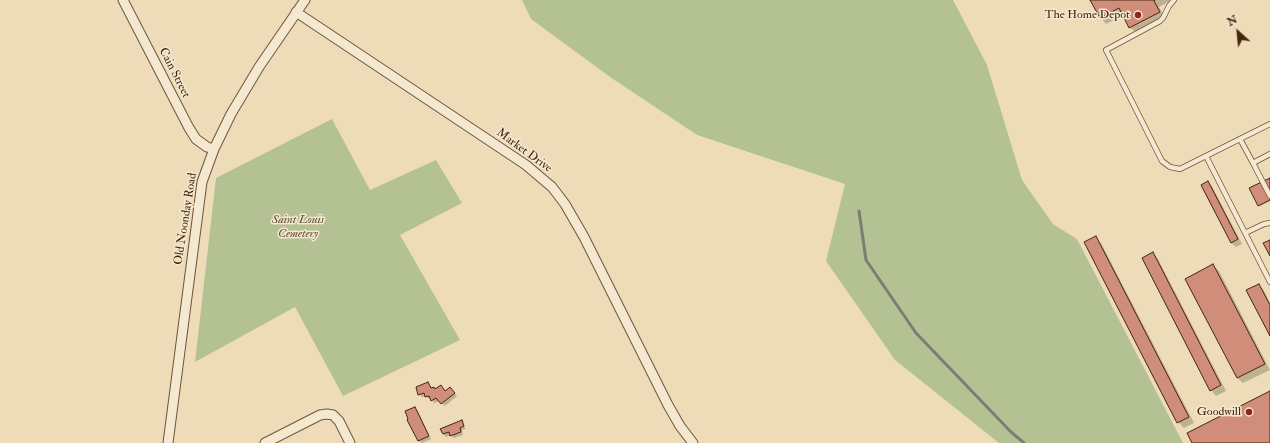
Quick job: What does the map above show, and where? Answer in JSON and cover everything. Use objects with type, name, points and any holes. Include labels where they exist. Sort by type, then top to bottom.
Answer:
[{"type":"street","name":"Cain Street","points":[[123,0],[189,128],[196,139],[207,147],[214,149]]},
{"type":"street","name":"Old Noonday Road","points":[[168,443],[202,182],[214,149],[241,95],[305,0]]},
{"type":"street","name":"Market Drive","points":[[296,12],[526,165],[552,187],[565,204],[584,237],[668,405],[680,426],[693,443]]},
{"type":"street","points":[[265,443],[320,415],[327,414],[333,416],[339,421],[350,443]]},
{"type":"lane","points":[[1174,0],[1160,21],[1106,50],[1162,161],[1170,167],[1180,169],[1270,124]]},
{"type":"lane","points":[[1240,139],[1270,196]]},
{"type":"lane","points":[[1252,163],[1270,154]]},
{"type":"lane","points":[[1206,156],[1270,282]]},
{"type":"lane","points":[[1246,234],[1264,224],[1270,223]]},
{"type":"green space","points":[[522,0],[953,0],[987,65],[1022,180],[1053,224],[1077,239],[1183,443],[999,443],[895,360],[826,261],[845,184],[697,135],[610,77],[531,19]]},
{"type":"green space","name":"Saint Louis Cemetery","points":[[332,119],[370,190],[436,160],[462,203],[400,235],[460,340],[343,396],[295,307],[195,362],[216,178]]},
{"type":"building","name":"The Home Depot","points":[[1090,0],[1155,0],[1154,1],[1160,12],[1129,28],[1119,8],[1100,18]]},
{"type":"building","points":[[1270,178],[1270,200],[1258,206],[1249,188]]},
{"type":"building","points":[[1208,181],[1238,239],[1231,243],[1201,185]]},
{"type":"building","points":[[1096,236],[1189,417],[1177,423],[1084,242]]},
{"type":"building","points":[[1270,240],[1270,256],[1263,243]]},
{"type":"building","points":[[1153,252],[1221,385],[1210,391],[1142,258]]},
{"type":"building","points":[[1213,264],[1265,364],[1237,378],[1185,279]]},
{"type":"building","points":[[1259,284],[1270,305],[1270,336],[1246,290]]},
{"type":"building","points":[[428,382],[431,388],[434,387],[435,389],[441,385],[445,391],[450,387],[455,393],[441,404],[436,398],[431,401],[429,396],[425,397],[424,393],[418,395],[416,387]]},
{"type":"building","name":"Goodwill","points":[[1270,391],[1270,443],[1192,443],[1187,433]]},
{"type":"building","points":[[415,407],[429,436],[418,441],[407,420],[405,411]]},
{"type":"building","points":[[462,420],[464,426],[460,428],[461,432],[450,436],[449,432],[443,434],[440,429]]},
{"type":"waterway","points":[[859,211],[866,260],[916,333],[1011,432],[1024,443]]},
{"type":"place","name":"The Home Depot","points":[[1138,15]]},
{"type":"place","name":"Goodwill","points":[[1249,412]]}]
